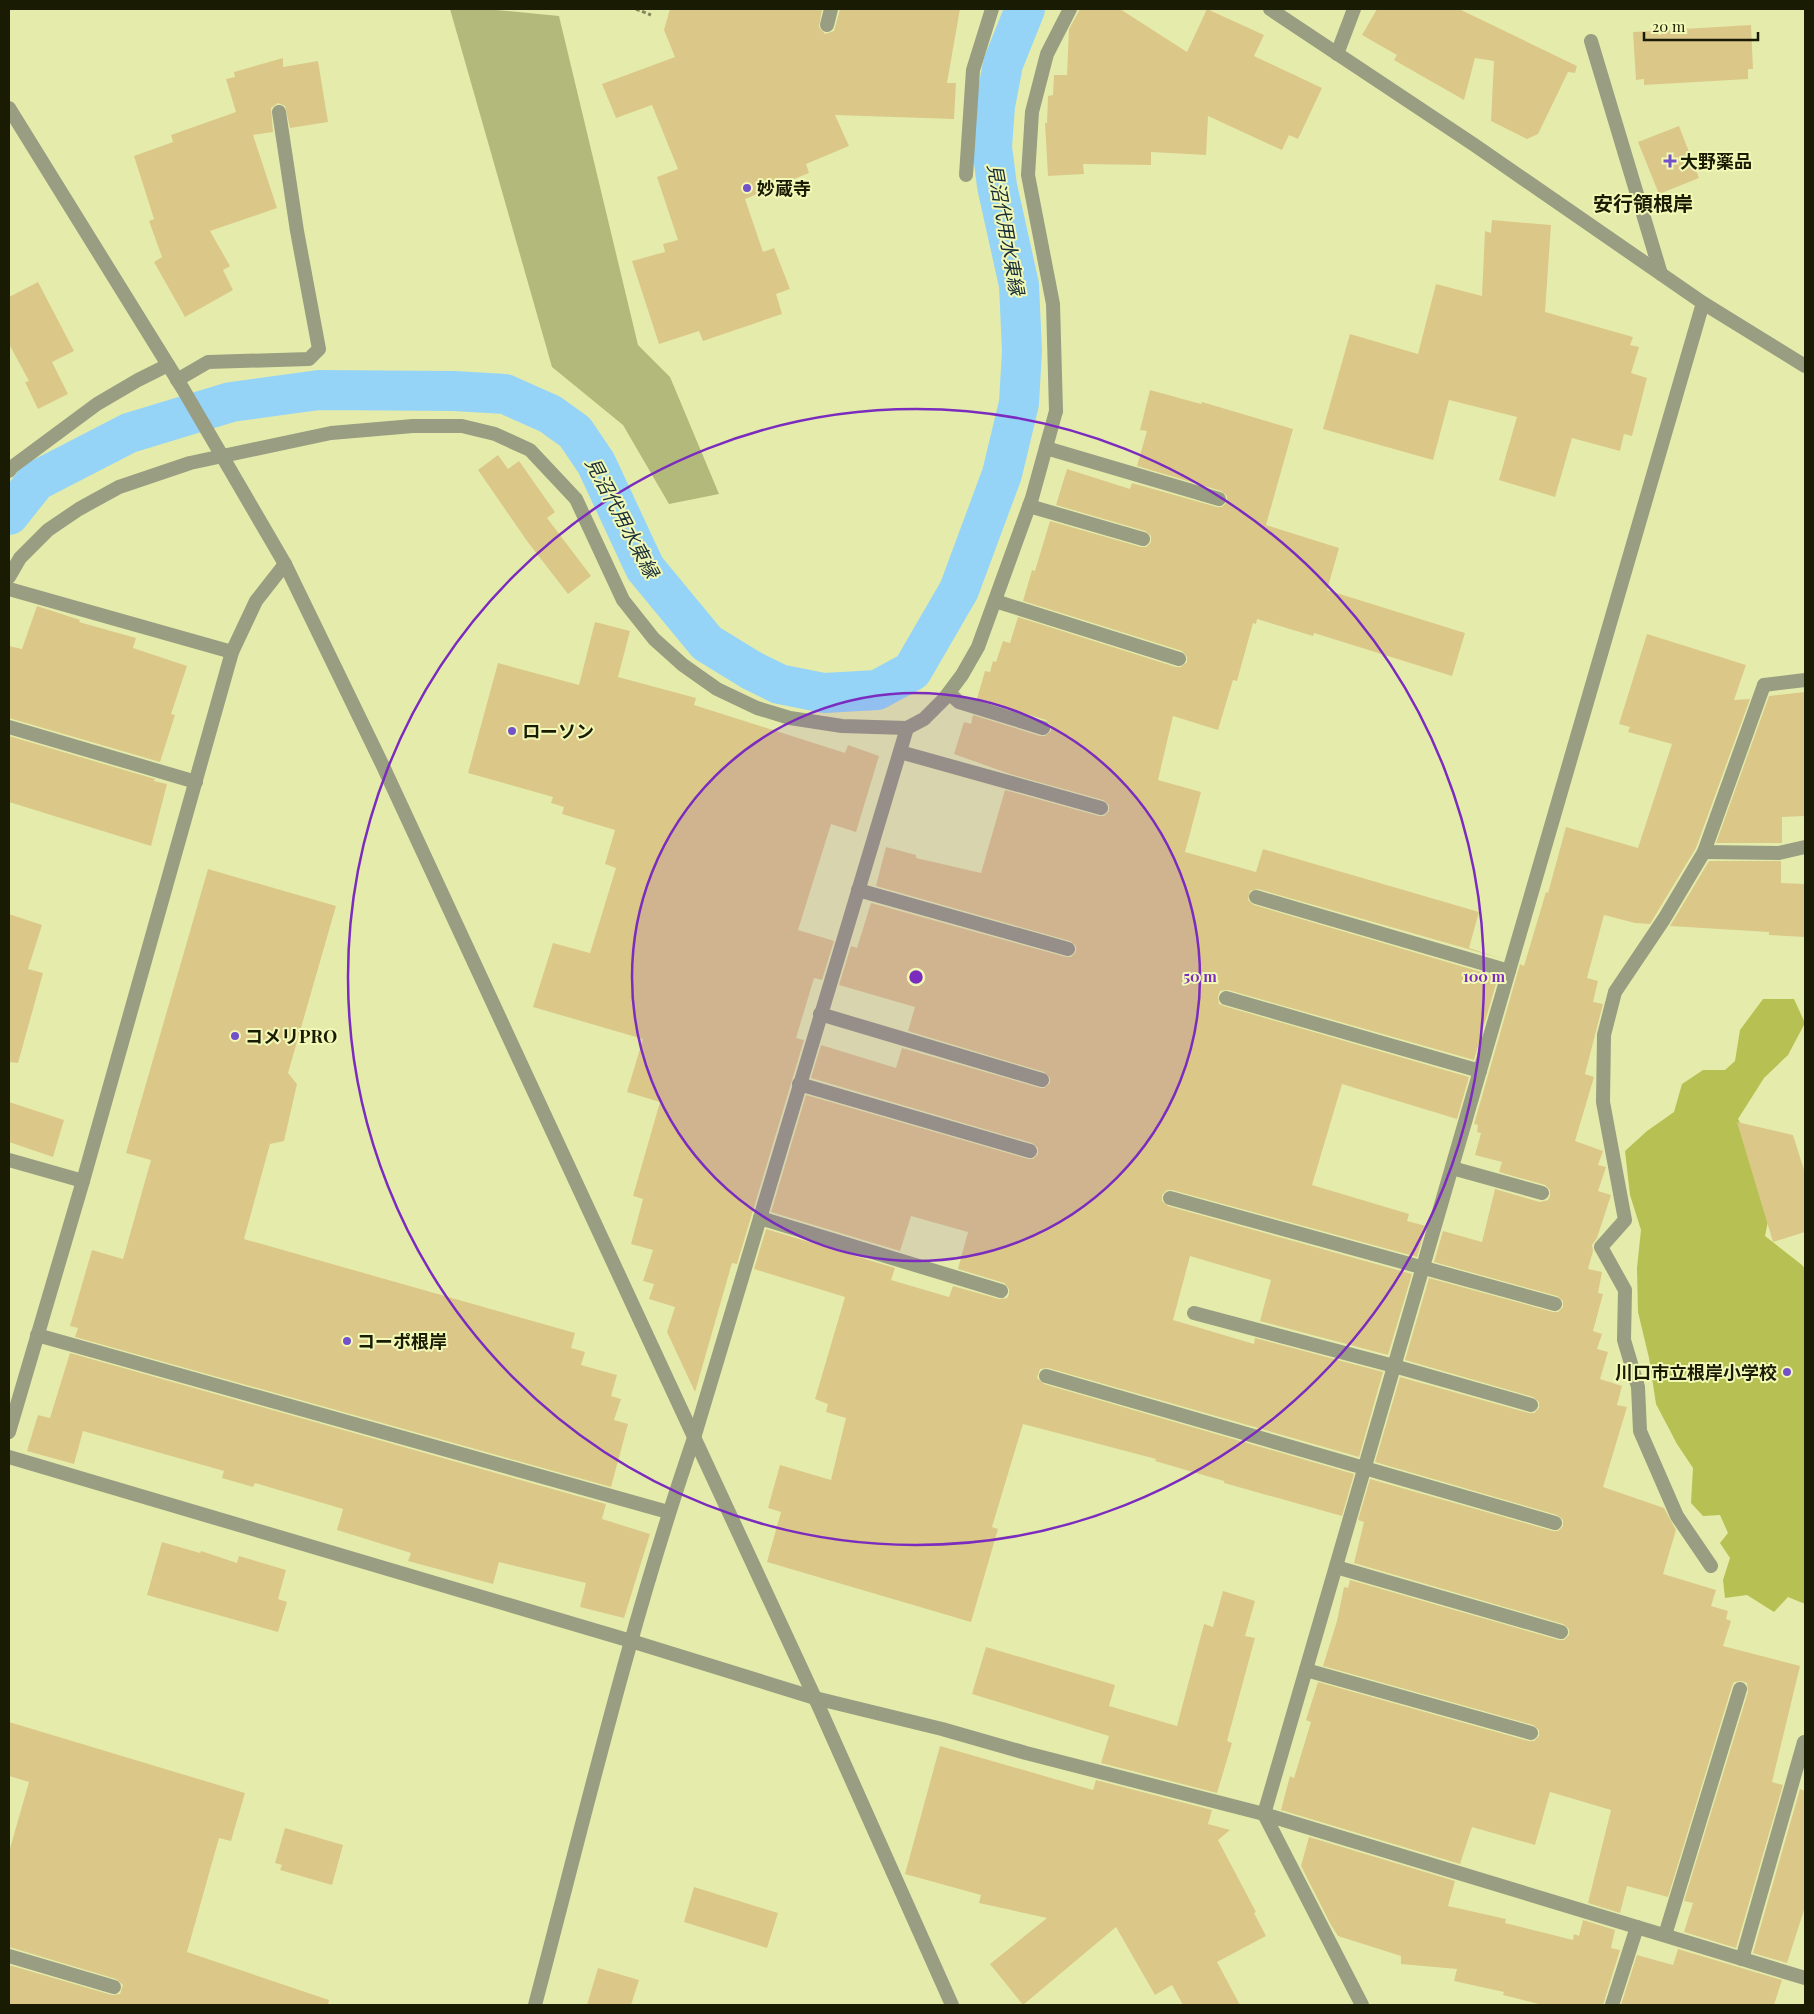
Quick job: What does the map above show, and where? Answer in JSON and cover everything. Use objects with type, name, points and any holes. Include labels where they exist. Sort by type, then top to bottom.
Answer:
[{"type":"street","points":[[826,25],[831,9]]},
{"type":"street","points":[[966,175],[973,70],[992,9]]},
{"type":"street","points":[[9,577],[20,558],[48,530],[79,509],[119,487],[190,463],[332,433],[413,426],[462,426],[495,434],[530,450],[576,499],[623,600],[654,639],[683,665],[710,684],[757,708],[790,718],[842,726],[907,728],[924,719],[949,693],[978,647],[1029,506],[1056,411],[1053,304],[1028,175],[1034,104],[1047,54],[1070,9]]},
{"type":"street","points":[[1270,9],[1473,144],[1703,303],[1805,366]]},
{"type":"street","points":[[1337,54],[1354,9]]},
{"type":"street","points":[[1591,41],[1661,274]]},
{"type":"street","points":[[9,108],[224,456],[285,564],[382,764],[815,1698],[952,2005]]},
{"type":"street","points":[[180,384],[208,362],[310,359],[319,350],[297,231],[279,112]]},
{"type":"street","points":[[1362,2005],[1264,1814],[1703,303]]},
{"type":"street","points":[[9,472],[12,467],[97,404],[168,365]]},
{"type":"street","points":[[1046,448],[1218,499]]},
{"type":"street","points":[[1029,506],[1143,539]]},
{"type":"street","points":[[9,1432],[232,652],[256,601],[285,564]]},
{"type":"street","points":[[9,589],[232,652]]},
{"type":"street","points":[[995,601],[1179,659]]},
{"type":"street","points":[[1711,1566],[1677,1516],[1640,1431],[1638,1387],[1624,1340],[1625,1290],[1601,1247],[1625,1220],[1602,1102],[1604,1035],[1615,992],[1664,919],[1704,852],[1764,685],[1805,680]]},
{"type":"street","points":[[949,693],[959,702],[1043,728]]},
{"type":"street","points":[[9,727],[196,782]]},
{"type":"street","points":[[535,2005],[631,1641],[668,1512],[694,1438],[907,728]]},
{"type":"street","points":[[900,752],[1101,808]]},
{"type":"street","points":[[1704,852],[1778,853],[1805,847]]},
{"type":"street","points":[[858,890],[1068,949]]},
{"type":"street","points":[[1256,897],[1509,971]]},
{"type":"street","points":[[1226,998],[1480,1071]]},
{"type":"street","points":[[820,1014],[1042,1080]]},
{"type":"street","points":[[800,1084],[1030,1151]]},
{"type":"street","points":[[9,1160],[82,1181]]},
{"type":"street","points":[[1452,1168],[1542,1193]]},
{"type":"street","points":[[1170,1198],[1555,1304]]},
{"type":"street","points":[[760,1218],[1002,1291]]},
{"type":"street","points":[[1194,1313],[1394,1366],[1531,1405]]},
{"type":"street","points":[[37,1335],[668,1512]]},
{"type":"street","points":[[1046,1376],[1555,1523]]},
{"type":"street","points":[[9,1457],[631,1641],[815,1698],[942,1729],[1026,1753],[1264,1814],[1805,1978]]},
{"type":"street","points":[[1336,1568],[1561,1632]]},
{"type":"street","points":[[1306,1670],[1531,1733]]},
{"type":"street","points":[[1665,1935],[1740,1689]]},
{"type":"street","points":[[1742,1959],[1804,1742]]},
{"type":"street","points":[[1612,2005],[1637,1927]]},
{"type":"street","points":[[9,1956],[114,1987]]},
{"type":"path","points":[[636,9],[651,15]]},
{"type":"green space","points":[[450,9],[486,9],[559,16],[638,345],[670,377],[719,494],[669,504],[623,425],[552,367]]},
{"type":"green space","points":[[1763,999],[1794,999],[1805,1023],[1788,1055],[1764,1078],[1738,1119],[1755,1148],[1771,1206],[1765,1236],[1805,1269],[1805,1604],[1788,1597],[1774,1612],[1747,1595],[1725,1598],[1723,1580],[1730,1558],[1720,1543],[1728,1533],[1720,1515],[1703,1516],[1691,1503],[1693,1468],[1677,1444],[1656,1404],[1649,1358],[1638,1312],[1637,1268],[1641,1230],[1630,1195],[1625,1151],[1647,1131],[1674,1112],[1682,1084],[1703,1070],[1725,1070],[1735,1061],[1740,1030]]},
{"type":"building","points":[[670,9],[822,9],[819,27],[825,34],[834,31],[840,9],[960,9],[947,83],[956,83],[954,119],[835,115],[849,146],[806,164],[809,173],[745,199],[763,252],[774,248],[790,289],[776,294],[782,314],[703,341],[699,331],[659,344],[632,261],[665,252],[663,244],[678,240],[657,177],[678,169],[652,105],[616,118],[602,84],[675,57],[664,30]]},
{"type":"building","points":[[1080,9],[1120,9],[1187,52],[1207,9],[1264,35],[1254,56],[1322,88],[1298,139],[1289,135],[1282,150],[1208,116],[1206,155],[1151,152],[1151,165],[1083,164],[1084,174],[1048,176],[1045,123],[1047,123],[1048,96],[1053,95],[1054,75],[1067,75],[1069,29]]},
{"type":"building","points":[[1377,9],[1459,9],[1577,66],[1575,73],[1568,72],[1538,134],[1527,139],[1491,121],[1494,61],[1475,58],[1464,100],[1394,60],[1397,55],[1362,35]]},
{"type":"building","points":[[1751,25],[1753,69],[1748,69],[1748,79],[1644,85],[1644,79],[1636,80],[1633,32]]},
{"type":"building","points":[[283,58],[283,67],[318,61],[328,122],[290,128],[285,106],[278,103],[271,108],[273,132],[253,135],[277,208],[210,231],[230,266],[223,270],[233,290],[185,317],[154,262],[162,257],[149,221],[154,219],[134,156],[173,142],[171,135],[236,112],[226,79],[235,77],[234,72]]},
{"type":"building","points":[[1679,126],[1699,178],[1659,194],[1638,142]]},
{"type":"building","points":[[1492,220],[1551,225],[1545,312],[1633,337],[1630,345],[1639,347],[1631,373],[1647,378],[1632,436],[1624,434],[1620,451],[1572,438],[1555,497],[1499,480],[1517,417],[1449,400],[1433,460],[1323,429],[1350,334],[1418,354],[1436,284],[1482,296],[1485,231],[1491,233]]},
{"type":"building","points":[[38,282],[74,351],[52,362],[68,394],[38,409],[25,382],[29,381],[9,344],[9,297]]},
{"type":"building","points":[[1150,390],[1201,404],[1202,402],[1293,429],[1266,525],[1339,548],[1327,590],[1465,633],[1452,676],[1314,633],[1313,636],[1257,619],[1256,624],[1253,623],[1237,681],[1233,680],[1218,730],[1173,716],[1158,780],[1201,792],[1185,852],[1256,872],[1263,849],[1479,912],[1469,948],[1503,959],[1258,889],[1250,891],[1248,900],[1254,905],[1498,977],[1474,1060],[1228,990],[1220,991],[1218,996],[1219,1004],[1224,1006],[1469,1077],[1457,1119],[1342,1084],[1312,1185],[1409,1214],[1407,1221],[1426,1226],[1417,1257],[1172,1190],[1167,1190],[1162,1195],[1162,1201],[1168,1206],[1412,1274],[1388,1355],[1260,1321],[1271,1280],[1190,1256],[1173,1320],[1254,1344],[1255,1338],[1383,1372],[1359,1457],[1048,1368],[1040,1369],[1037,1378],[1044,1384],[1354,1474],[1342,1516],[1224,1483],[1224,1481],[1155,1461],[1156,1459],[1023,1424],[992,1527],[998,1529],[971,1622],[767,1562],[781,1512],[768,1508],[780,1465],[831,1480],[846,1418],[826,1412],[828,1404],[815,1399],[845,1297],[754,1269],[766,1229],[895,1268],[891,1280],[949,1297],[953,1286],[999,1299],[1007,1298],[1009,1294],[1009,1289],[1004,1283],[958,1269],[968,1232],[911,1216],[900,1251],[771,1212],[806,1095],[1028,1159],[1033,1159],[1038,1154],[1038,1148],[1032,1143],[811,1078],[821,1045],[896,1068],[902,1048],[1040,1088],[1044,1088],[1050,1083],[1050,1078],[1044,1072],[908,1031],[915,1007],[839,985],[851,946],[857,948],[871,903],[1066,957],[1071,957],[1076,952],[1076,946],[1070,941],[876,886],[886,847],[916,855],[916,858],[981,873],[1005,790],[1099,816],[1104,816],[1109,811],[1109,805],[1103,800],[1010,774],[954,754],[964,722],[971,724],[973,715],[1040,736],[1045,736],[1051,731],[1051,726],[1046,720],[977,699],[985,671],[990,672],[993,661],[996,662],[1003,641],[1010,643],[1018,617],[1176,667],[1181,667],[1187,662],[1187,657],[1182,651],[1023,601],[1032,570],[1035,571],[1050,521],[1141,547],[1146,547],[1151,542],[1151,536],[1145,531],[1056,505],[1067,469],[1130,489],[1132,483],[1217,507],[1222,507],[1227,502],[1227,496],[1221,491],[1137,466],[1147,431],[1140,430]]},
{"type":"building","points":[[498,455],[508,469],[519,461],[555,512],[547,518],[591,576],[568,594],[527,541],[478,470]]},
{"type":"building","points":[[37,606],[80,620],[79,622],[136,638],[133,648],[187,666],[171,714],[175,715],[160,762],[9,718],[9,646],[22,649]]},
{"type":"building","points":[[595,622],[630,631],[618,677],[696,698],[694,705],[845,753],[848,745],[879,756],[856,832],[831,824],[798,930],[834,941],[822,980],[814,978],[796,1038],[804,1040],[737,1264],[732,1263],[695,1392],[667,1332],[675,1307],[649,1299],[654,1284],[643,1281],[653,1250],[631,1244],[643,1199],[633,1196],[660,1102],[627,1092],[643,1039],[533,1007],[553,943],[590,953],[616,868],[605,864],[615,830],[562,814],[564,807],[551,803],[553,797],[468,773],[498,663],[579,685]]},
{"type":"building","points":[[1647,634],[1746,665],[1734,700],[1750,699],[1696,848],[1650,924],[1635,923],[1604,915],[1587,978],[1598,981],[1593,1002],[1603,1004],[1585,1074],[1594,1077],[1575,1141],[1603,1151],[1598,1165],[1606,1167],[1598,1191],[1611,1195],[1597,1238],[1592,1245],[1593,1251],[1588,1269],[1602,1272],[1598,1293],[1603,1294],[1593,1331],[1602,1334],[1597,1349],[1608,1352],[1600,1379],[1622,1386],[1617,1405],[1627,1407],[1603,1487],[1664,1508],[1676,1530],[1663,1574],[1716,1590],[1711,1606],[1728,1611],[1726,1619],[1731,1621],[1723,1646],[1800,1666],[1772,1782],[1783,1785],[1736,1948],[1684,1932],[1693,1903],[1684,1901],[1748,1692],[1747,1683],[1742,1681],[1734,1682],[1732,1686],[1668,1897],[1627,1886],[1620,1913],[1588,1903],[1611,1810],[1550,1792],[1535,1845],[1472,1827],[1460,1864],[1281,1810],[1290,1776],[1294,1778],[1311,1722],[1306,1720],[1318,1682],[1529,1741],[1534,1741],[1539,1736],[1539,1730],[1533,1725],[1323,1666],[1337,1621],[1344,1587],[1348,1588],[1350,1580],[1559,1640],[1564,1640],[1569,1635],[1569,1629],[1563,1624],[1354,1563],[1364,1522],[1358,1520],[1370,1479],[1553,1531],[1558,1531],[1563,1526],[1563,1520],[1557,1515],[1375,1462],[1400,1377],[1529,1413],[1534,1413],[1539,1408],[1539,1402],[1533,1397],[1405,1360],[1429,1278],[1553,1312],[1558,1312],[1563,1307],[1563,1301],[1557,1296],[1434,1262],[1443,1231],[1482,1242],[1495,1189],[1540,1202],[1548,1200],[1550,1196],[1550,1190],[1545,1185],[1499,1172],[1502,1162],[1475,1155],[1481,1133],[1477,1132],[1478,1125],[1474,1124],[1520,964],[1524,966],[1546,892],[1548,893],[1566,827],[1638,848],[1672,744],[1628,732],[1630,727],[1619,724]]},
{"type":"building","points":[[1805,692],[1805,816],[1782,817],[1782,843],[1716,843],[1769,696]]},
{"type":"building","points":[[9,736],[167,784],[151,846],[9,802]]},
{"type":"building","points":[[1709,861],[1781,861],[1781,883],[1805,884],[1805,937],[1769,935],[1769,932],[1670,926]]},
{"type":"building","points":[[208,869],[336,906],[288,1073],[297,1084],[284,1141],[270,1144],[244,1239],[575,1333],[571,1348],[585,1352],[581,1365],[617,1375],[611,1396],[621,1399],[614,1420],[628,1424],[611,1487],[75,1337],[78,1328],[70,1326],[92,1250],[123,1259],[151,1160],[126,1153]]},
{"type":"building","points":[[9,914],[42,925],[28,969],[43,973],[18,1063],[9,1062]]},
{"type":"building","points":[[9,1102],[64,1120],[53,1157],[9,1142]]},
{"type":"building","points":[[1737,1122],[1793,1135],[1805,1173],[1805,1232],[1773,1242]]},
{"type":"building","points":[[70,1353],[606,1504],[602,1519],[650,1534],[624,1618],[580,1607],[586,1583],[499,1562],[493,1584],[408,1561],[411,1553],[337,1530],[343,1509],[255,1483],[253,1487],[222,1478],[224,1471],[83,1431],[74,1464],[27,1451],[38,1415],[50,1418]]},
{"type":"building","points":[[162,1542],[200,1553],[201,1551],[237,1563],[239,1556],[286,1570],[278,1599],[287,1602],[278,1632],[147,1595]]},
{"type":"building","points":[[1223,1591],[1255,1601],[1245,1636],[1255,1638],[1227,1741],[1232,1743],[1217,1793],[1101,1763],[1109,1736],[972,1694],[986,1647],[1115,1685],[1109,1706],[1177,1726],[1204,1624],[1213,1627]]},
{"type":"building","points":[[9,1722],[245,1793],[231,1841],[219,1838],[187,1952],[329,2000],[328,2005],[9,2005],[9,1965],[112,1995],[120,1994],[123,1985],[116,1979],[9,1947],[9,1852],[29,1782],[9,1776]]},
{"type":"building","points":[[940,1746],[1093,1790],[1096,1780],[1212,1810],[1208,1824],[1230,1830],[1218,1840],[1256,1912],[1254,1913],[1266,1936],[1217,1962],[1240,2005],[1183,2005],[1172,1985],[1155,1995],[1116,1927],[1023,2005],[990,1964],[1047,1918],[979,1903],[981,1895],[905,1874]]},
{"type":"building","points":[[1800,1789],[1805,1791],[1805,1907],[1787,1963],[1753,1953]]},
{"type":"building","points":[[285,1828],[343,1845],[332,1885],[280,1870],[282,1865],[275,1863]]},
{"type":"building","points":[[1309,1837],[1455,1881],[1448,1906],[1506,1919],[1505,1923],[1573,1940],[1574,1934],[1579,1936],[1583,1920],[1615,1930],[1611,1948],[1620,1950],[1603,2005],[1543,2005],[1503,1995],[1504,1992],[1454,1981],[1457,1969],[1401,1964],[1401,1956],[1338,1936],[1301,1866]]},
{"type":"building","points":[[694,1887],[778,1913],[767,1948],[684,1922]]},
{"type":"building","points":[[1678,1949],[1782,1980],[1774,2005],[1621,2005],[1637,1955],[1673,1965]]},
{"type":"building","points":[[598,1968],[639,1980],[631,2005],[587,2005]]},
{"type":"waterway","name":"見沼代用水東縁","points":[[9,515],[36,481],[129,433],[231,402],[319,390],[454,391],[505,394],[550,414],[575,432],[596,463],[645,568],[707,643],[751,670],[779,684],[824,693],[877,690],[912,671],[959,590],[1002,474],[1019,403],[1022,351],[1019,285],[997,186],[992,147],[995,106],[1003,64],[1025,9]]},
{"type":"place","name":"大野薬品","points":[[1670,161]]},
{"type":"place","name":"妙蔵寺","points":[[747,188]]},
{"type":"place","name":"ローソン","points":[[512,731]]},
{"type":"place","name":"コメリPRO","points":[[235,1036]]},
{"type":"place","name":"コーポ根岸","points":[[347,1341]]},
{"type":"place","name":"川口市立根岸小学校","points":[[1787,1372]]},
{"type":"district","name":"安行領根岸","points":[[1643,202]]}]
